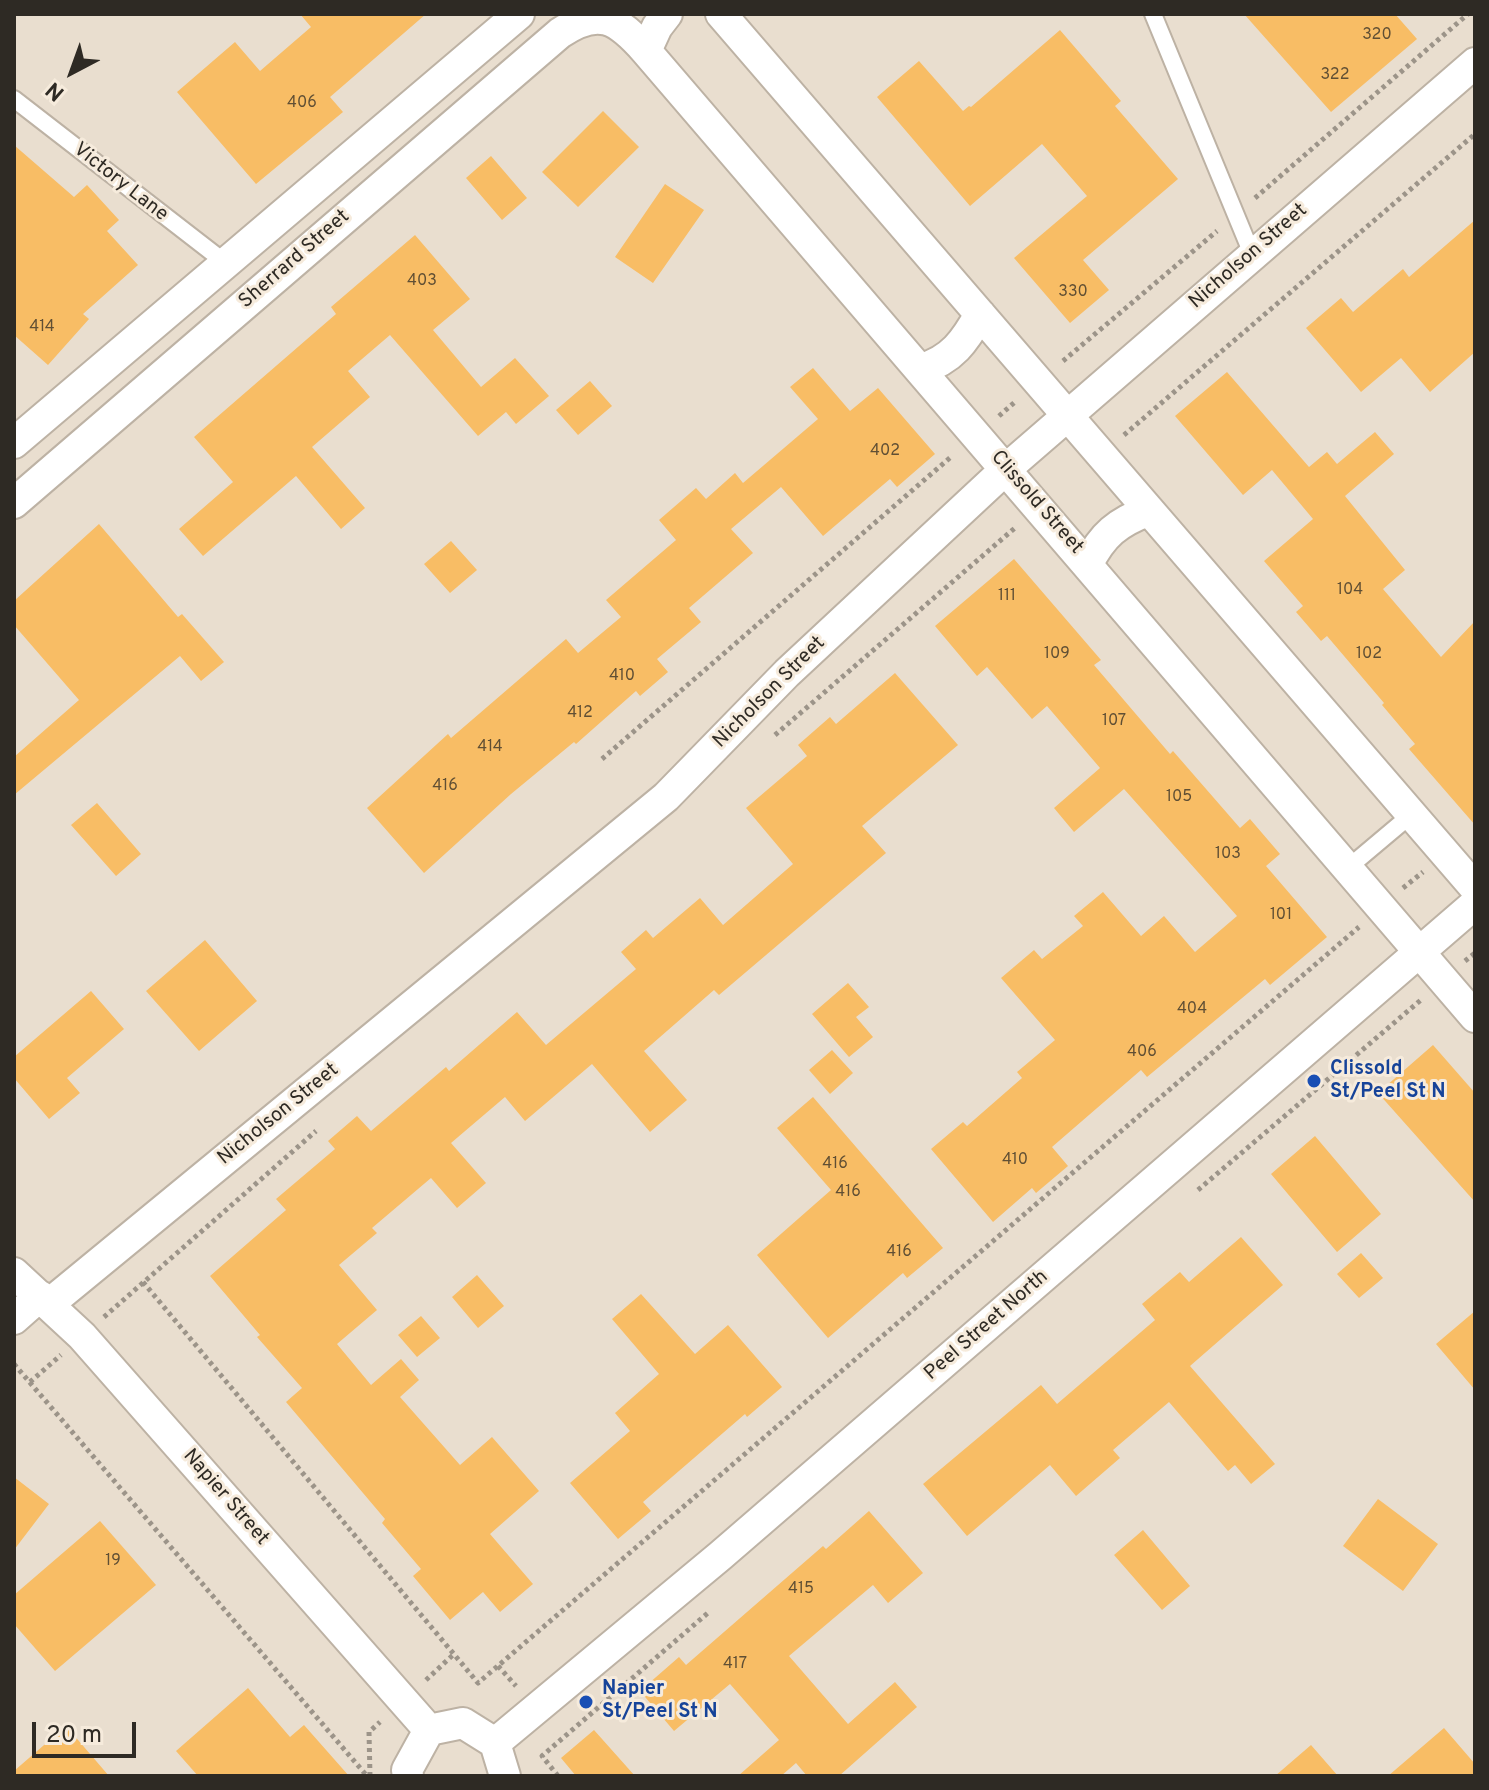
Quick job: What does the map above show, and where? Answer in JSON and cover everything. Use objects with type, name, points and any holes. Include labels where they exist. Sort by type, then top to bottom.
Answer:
[{"type":"street","points":[[646,51],[667,14]]},
{"type":"street","points":[[721,14],[1475,888]]},
{"type":"street","name":"Clissold Street","points":[[576,18],[611,20],[622,26],[646,51],[1475,1017]]},
{"type":"street","name":"Sherrard Street","points":[[14,503],[576,18]]},
{"type":"street","points":[[511,20],[531,58]]},
{"type":"street","name":"Sherrard Street","points":[[14,443],[511,20]]},
{"type":"street","name":"Nicholson Street","points":[[14,1319],[45,1300],[666,797],[787,673],[1006,469],[1475,63]]},
{"type":"street","points":[[921,369],[941,362],[957,350],[980,314]]},
{"type":"street","points":[[1088,564],[1096,547],[1110,530],[1148,511]]},
{"type":"street","name":"Peel Street North","points":[[495,1743],[720,1556],[1475,904]]},
{"type":"street","name":"Napier Street","points":[[14,1273],[86,1340],[429,1730]]},
{"type":"street","points":[[408,1776],[407,1770],[429,1730],[463,1723],[495,1743],[505,1776]]},
{"type":"lane","points":[[1153,14],[1252,254]]},
{"type":"lane","name":"Victory Lane","points":[[14,99],[227,264]]},
{"type":"lane","points":[[1349,867],[1412,814]]},
{"type":"path","points":[[602,759],[1468,14]]},
{"type":"path","points":[[1100,455],[1475,134]]},
{"type":"path","points":[[143,1282],[478,1683],[1444,853]]},
{"type":"path","points":[[14,1364],[367,1776]]},
{"type":"path","points":[[542,1756],[558,1776]]},
{"type":"building","points":[[300,14],[426,14],[330,97],[343,112],[256,184],[177,92],[235,42],[260,71],[311,27]]},
{"type":"building","points":[[1244,14],[1395,14],[1417,39],[1331,112]]},
{"type":"building","points":[[1060,30],[1121,101],[1115,106],[1178,179],[1083,260],[1109,290],[1070,323],[1014,258],[1087,196],[1042,144],[970,206],[877,97],[919,61],[963,111]]},
{"type":"building","points":[[603,111],[639,147],[578,207],[542,172]]},
{"type":"building","points":[[14,145],[74,197],[87,185],[119,220],[107,231],[138,265],[83,314],[89,319],[48,365],[14,335]]},
{"type":"building","points":[[491,156],[527,198],[502,220],[466,178]]},
{"type":"building","points":[[665,184],[704,210],[653,283],[615,257]]},
{"type":"building","points":[[1475,220],[1475,352],[1430,392],[1401,358],[1361,392],[1306,328],[1341,298],[1353,312],[1403,269],[1409,277]]},
{"type":"building","points":[[415,235],[470,299],[433,330],[481,387],[515,358],[549,396],[516,424],[506,412],[478,436],[390,335],[348,371],[370,397],[312,447],[365,508],[341,529],[296,476],[203,556],[179,529],[233,482],[194,437],[336,314],[331,307]]},
{"type":"building","points":[[813,368],[850,411],[878,388],[935,454],[897,487],[890,479],[823,536],[781,487],[731,529],[753,553],[689,608],[701,622],[657,659],[668,672],[640,696],[636,691],[576,744],[574,742],[424,873],[367,808],[448,734],[451,738],[566,639],[578,653],[621,617],[606,600],[676,540],[659,520],[696,488],[706,499],[735,473],[743,483],[818,419],[790,387]]},
{"type":"building","points":[[1227,372],[1309,467],[1327,452],[1337,464],[1375,432],[1394,454],[1345,496],[1405,570],[1383,589],[1441,657],[1475,621],[1475,825],[1409,749],[1415,744],[1382,705],[1384,703],[1327,636],[1321,641],[1296,612],[1303,606],[1264,561],[1313,519],[1272,470],[1243,495],[1175,416]]},
{"type":"building","points":[[590,381],[612,406],[578,435],[556,410]]},
{"type":"building","points":[[99,524],[178,617],[182,614],[224,662],[201,681],[180,656],[14,795],[14,757],[79,700],[14,625],[14,601]]},
{"type":"building","points":[[451,541],[477,570],[450,593],[424,564]]},
{"type":"building","points":[[1014,559],[1101,660],[1094,665],[1170,754],[1173,751],[1240,828],[1250,819],[1280,854],[1266,866],[1327,937],[1270,985],[1265,979],[1147,1077],[1141,1070],[1052,1147],[1068,1166],[1036,1193],[1032,1188],[993,1222],[931,1149],[963,1122],[967,1126],[1022,1078],[1017,1072],[1055,1040],[1001,978],[1034,950],[1042,959],[1083,926],[1074,916],[1103,892],[1141,936],[1164,916],[1195,952],[1237,916],[1124,789],[1074,832],[1054,808],[1100,768],[1047,706],[1032,719],[987,667],[977,676],[935,626]]},
{"type":"building","points":[[895,673],[958,745],[862,826],[886,853],[719,995],[714,990],[644,1051],[687,1100],[650,1132],[592,1064],[525,1121],[505,1097],[451,1143],[486,1183],[457,1208],[431,1178],[372,1228],[377,1233],[339,1265],[377,1310],[337,1344],[371,1385],[401,1359],[419,1380],[400,1397],[460,1465],[492,1437],[539,1491],[490,1534],[533,1584],[500,1612],[483,1592],[450,1620],[413,1576],[421,1569],[382,1523],[385,1519],[286,1402],[302,1388],[257,1337],[260,1335],[210,1276],[286,1210],[276,1199],[335,1149],[328,1141],[357,1116],[371,1131],[446,1067],[449,1071],[517,1012],[546,1045],[636,969],[621,952],[646,930],[653,938],[700,898],[723,925],[793,864],[746,808],[807,756],[798,745],[830,717],[836,724]]},
{"type":"building","points":[[97,803],[141,854],[116,876],[71,825]]},
{"type":"building","points":[[205,940],[257,1001],[199,1051],[146,991]]},
{"type":"building","points":[[848,983],[869,1007],[856,1017],[873,1037],[849,1057],[812,1014]]},
{"type":"building","points":[[91,991],[124,1029],[67,1078],[80,1093],[49,1119],[14,1078],[14,1057]]},
{"type":"building","points":[[1433,1045],[1475,1093],[1475,1202],[1378,1093]]},
{"type":"building","points":[[832,1050],[853,1073],[830,1094],[809,1070]]},
{"type":"building","points":[[813,1097],[943,1248],[907,1278],[903,1273],[828,1338],[757,1255],[831,1190],[777,1128]]},
{"type":"building","points":[[1315,1136],[1381,1214],[1337,1252],[1271,1174]]},
{"type":"building","points":[[1241,1237],[1283,1285],[1190,1366],[1275,1464],[1251,1484],[1235,1465],[1228,1471],[1169,1402],[1113,1450],[1120,1458],[1076,1496],[1050,1465],[967,1536],[923,1484],[1041,1385],[1057,1404],[1155,1320],[1142,1304],[1180,1272],[1189,1282]]},
{"type":"building","points":[[1361,1253],[1383,1278],[1359,1298],[1337,1274]]},
{"type":"building","points":[[477,1275],[504,1306],[478,1328],[452,1297]]},
{"type":"building","points":[[641,1294],[695,1354],[728,1325],[782,1387],[747,1417],[745,1414],[643,1502],[651,1511],[618,1539],[570,1483],[630,1431],[615,1413],[659,1374],[612,1319]]},
{"type":"building","points":[[1475,1311],[1475,1390],[1436,1344]]},
{"type":"building","points":[[421,1316],[440,1338],[417,1357],[398,1335]]},
{"type":"building","points":[[14,1477],[49,1504],[14,1550]]},
{"type":"building","points":[[1378,1499],[1438,1544],[1403,1591],[1343,1546]]},
{"type":"building","points":[[869,1511],[923,1573],[888,1603],[873,1585],[789,1656],[848,1724],[895,1682],[917,1707],[839,1776],[807,1776],[796,1763],[781,1776],[738,1776],[779,1740],[730,1684],[674,1731],[640,1691],[679,1657],[686,1665],[823,1546],[826,1549]]},
{"type":"building","points":[[100,1521],[156,1585],[55,1671],[14,1624],[14,1595]]},
{"type":"building","points":[[1143,1530],[1190,1586],[1162,1610],[1114,1555]]},
{"type":"building","points":[[248,1688],[290,1737],[304,1725],[349,1776],[198,1776],[176,1751]]},
{"type":"building","points":[[66,1726],[109,1776],[14,1776],[14,1771]]},
{"type":"building","points":[[1444,1728],[1475,1764],[1475,1776],[1388,1776]]},
{"type":"building","points":[[594,1730],[635,1776],[576,1776],[561,1758]]},
{"type":"building","points":[[1311,1745],[1338,1776],[1275,1776]]},
{"type":"place","name":"Clissold St/Peel St N","points":[[1314,1081]]},
{"type":"place","name":"Napier St/Peel St N","points":[[586,1702]]}]
